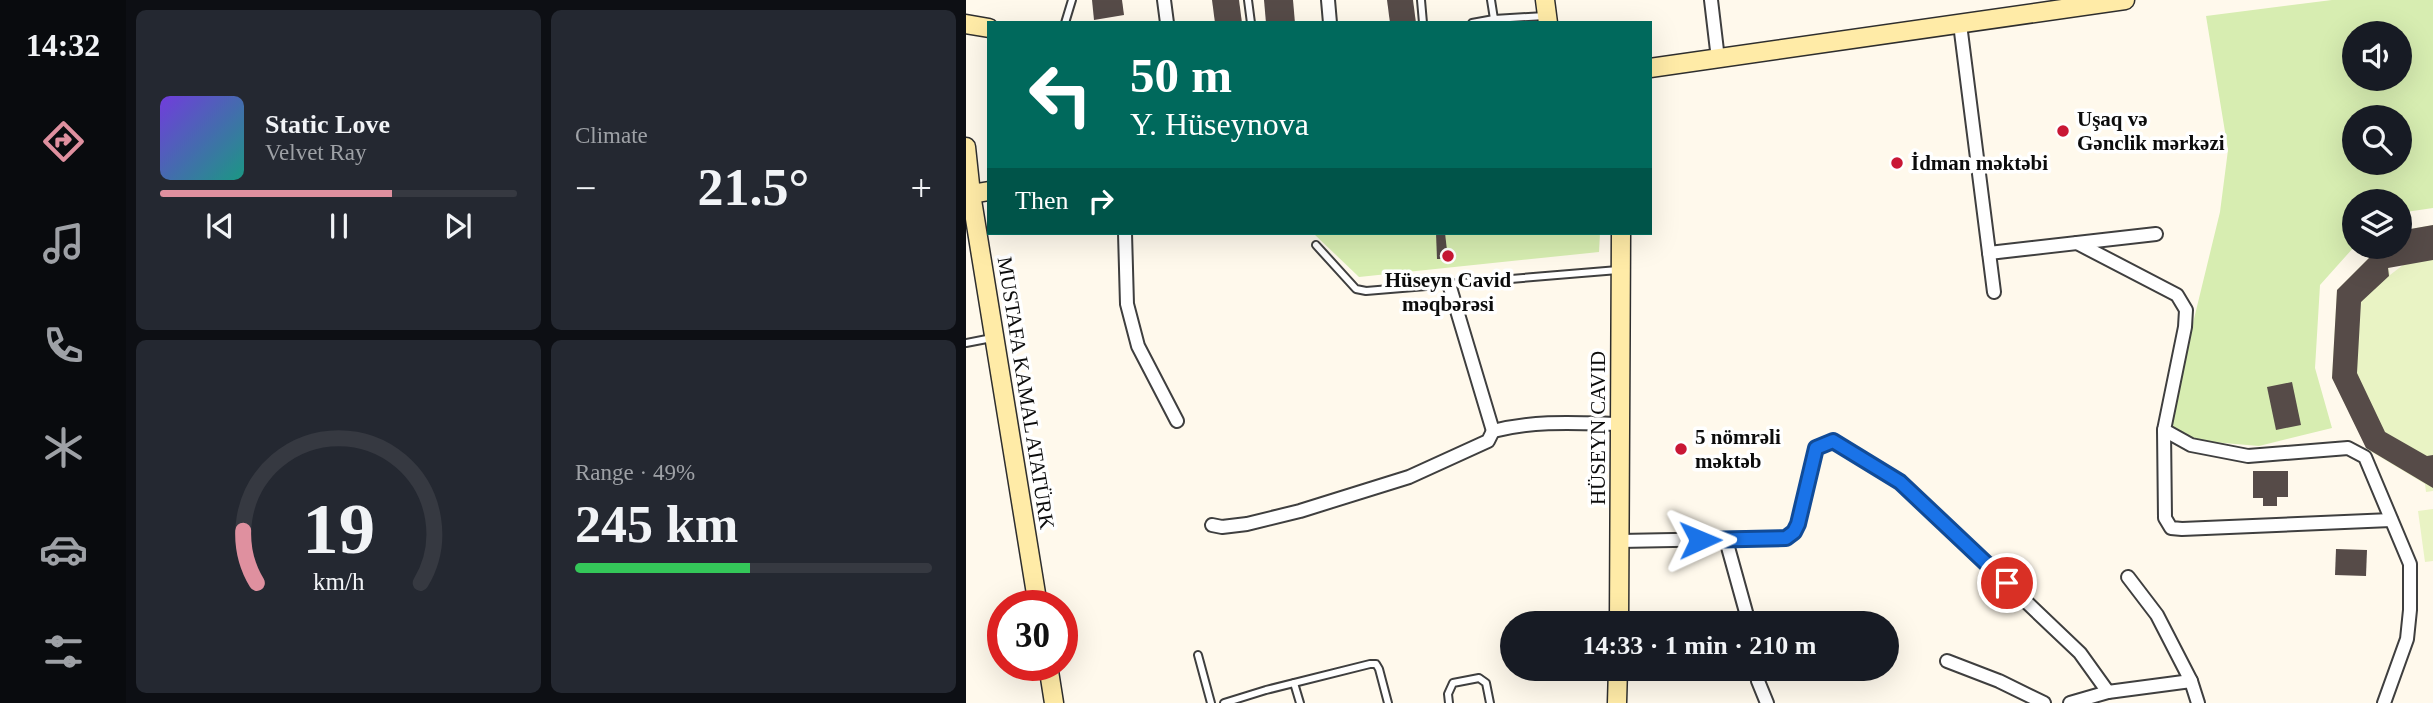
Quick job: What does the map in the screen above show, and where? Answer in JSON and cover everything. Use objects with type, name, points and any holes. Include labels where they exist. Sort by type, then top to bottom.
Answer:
[{"type":"main road","points":[[1652,68],[1960,24],[2079,3],[2125,0]]},
{"type":"main road","points":[[966,24],[987,28]]},
{"type":"main road","name":"MUSTAFA KAMAL ATATÜRK","points":[[966,147],[968,195],[1035,590]]},
{"type":"main road","points":[[968,195],[987,191]]},
{"type":"main road","name":"HÜSEYN CAVID","points":[[1619,611],[1621,235]]},
{"type":"main road","points":[[1051,681],[1054,703]]},
{"type":"main road","points":[[1617,703],[1618,681]]},
{"type":"street","points":[[1164,0],[1167,21]]},
{"type":"street","points":[[1328,0],[1330,21]]},
{"type":"street","points":[[1711,0],[1718,59]]},
{"type":"street","points":[[1960,24],[1994,292]]},
{"type":"street","points":[[1989,253],[2156,234]]},
{"type":"street","points":[[1125,235],[1127,304],[1138,346],[1177,421]]},
{"type":"street","points":[[2077,243],[2177,295],[2186,310],[2164,430],[2165,518],[2171,528],[2391,520]]},
{"type":"street","points":[[1212,525],[1222,527],[1247,524],[1300,511],[1409,477],[1488,441],[1493,431],[1449,284]]},
{"type":"street","points":[[1493,431],[1513,425],[1545,423],[1620,424]]},
{"type":"street","points":[[2164,430],[2191,445],[2248,456],[2348,448],[2365,457],[2410,564],[2407,639],[2384,703]]},
{"type":"street","points":[[1620,541],[1786,538],[1794,532],[1798,524],[1816,448],[1833,441],[1900,482],[2080,653],[2108,692]]},
{"type":"street","points":[[1727,540],[1746,611]]},
{"type":"street","points":[[2127,577],[2157,615],[2191,681],[2198,703]]},
{"type":"street","points":[[1947,661],[1999,681],[2044,703]]},
{"type":"street","points":[[1758,681],[1767,703]]},
{"type":"street","points":[[2070,703],[2108,692],[2191,681]]},
{"type":"lane","points":[[1066,21],[1072,0]]},
{"type":"lane","points":[[1248,0],[1251,21]]},
{"type":"lane","points":[[1421,0],[1423,21]]},
{"type":"lane","points":[[1491,0],[1494,19]]},
{"type":"lane","points":[[1483,21],[1547,13]]},
{"type":"lane","points":[[1316,245],[1356,289],[1366,291],[1620,270]]},
{"type":"lane","points":[[966,343],[994,338]]},
{"type":"lane","points":[[1198,655],[1211,703]]},
{"type":"lane","points":[[1224,703],[1376,664],[1388,703]]},
{"type":"lane","points":[[1450,703],[1448,694],[1452,683],[1479,678],[1486,683],[1490,703]]},
{"type":"lane","points":[[1294,683],[1300,703]]},
{"type":"green space","points":[[2332,0],[2433,0],[2433,208],[2412,211],[2412,189],[2342,189],[2343,259],[2320,285],[2315,368],[2332,428],[2259,446],[2165,438],[2220,212],[2228,150],[2206,16]]},
{"type":"green space","points":[[2433,225],[2433,491],[2426,492],[2425,484],[2367,449],[2332,378],[2337,290],[2368,259],[2387,259],[2390,275],[2403,265],[2402,259],[2412,259],[2412,229]]},
{"type":"green space","points":[[1315,235],[1600,235],[1599,252],[1359,277]]},
{"type":"green space","points":[[2433,509],[2433,561],[2425,562],[2418,511]]},
{"type":"building","points":[[1092,0],[1122,0],[1124,15],[1094,20]]},
{"type":"building","points":[[1212,0],[1239,0],[1242,21],[1215,21]]},
{"type":"building","points":[[1264,0],[1293,0],[1295,21],[1266,21]]},
{"type":"building","points":[[1387,0],[1413,0],[1416,21],[1390,21]]},
{"type":"building","points":[[2433,225],[2433,260],[2388,268],[2389,276],[2361,302],[2357,373],[2385,432],[2427,456],[2433,455],[2433,488],[2366,448],[2332,378],[2337,290],[2368,259],[2412,259],[2412,229]]},
{"type":"building","points":[[1436,235],[1445,235],[1448,259],[1437,259]]},
{"type":"building","points":[[2292,382],[2301,425],[2276,430],[2267,387]]},
{"type":"building","points":[[2253,471],[2288,471],[2288,497],[2277,497],[2277,506],[2263,506],[2263,498],[2253,498]]},
{"type":"building","points":[[2336,549],[2367,550],[2366,576],[2335,575]]},
{"type":"place","name":"Uşaq və Gənclik mərkəzi","points":[[2063,131]]},
{"type":"place","name":"İdman məktəbi","points":[[1897,163]]},
{"type":"place","name":"Hüseyn Cavid məqbərəsi","points":[[1448,256]]},
{"type":"place","name":"5 nömrəli məktəb","points":[[1681,449]]},
{"type":"route","points":[[1700,540],[1786,538],[1794,532],[1798,524],[1816,448],[1825,442],[1833,441],[1900,482],[2007,583]]}]
